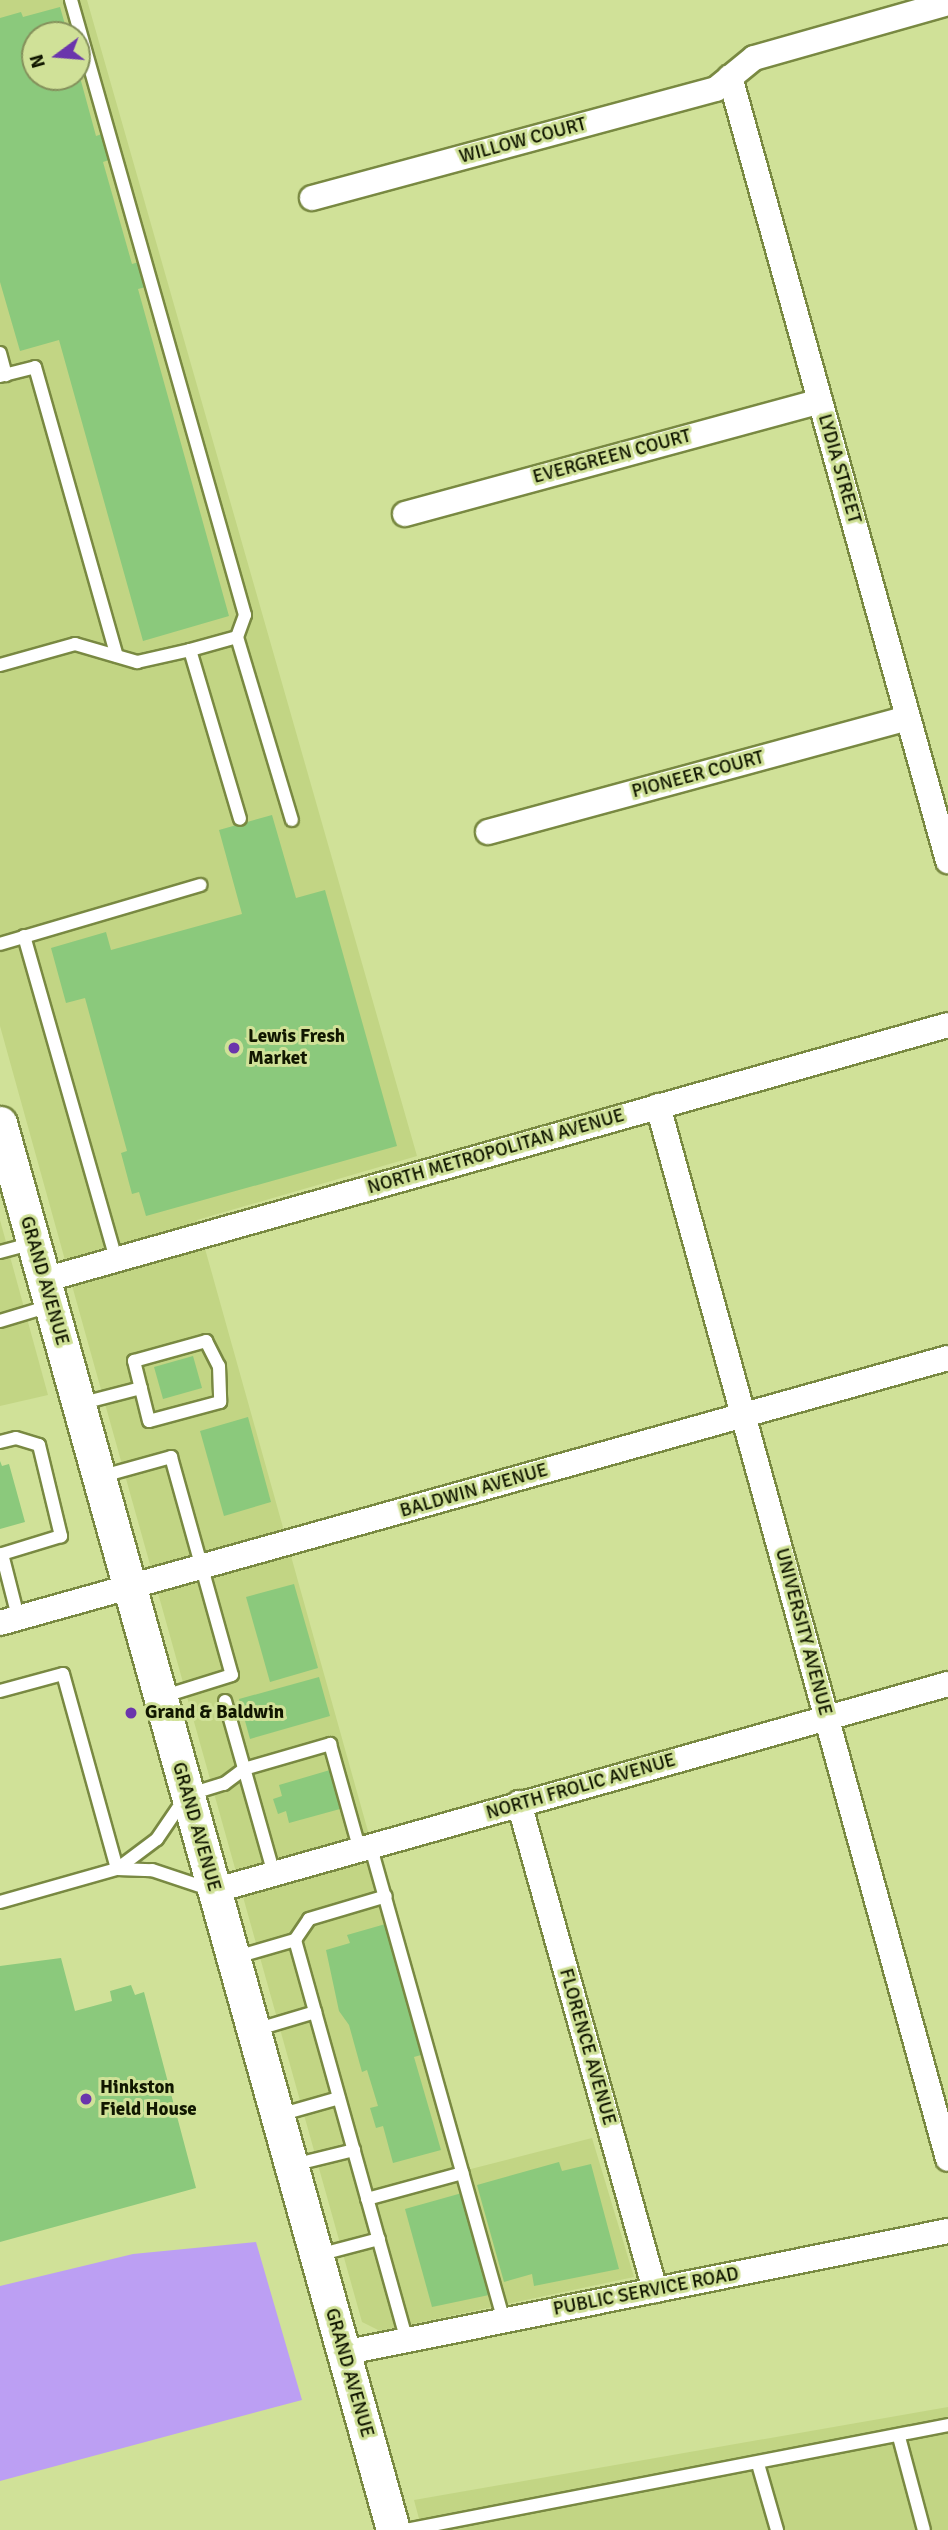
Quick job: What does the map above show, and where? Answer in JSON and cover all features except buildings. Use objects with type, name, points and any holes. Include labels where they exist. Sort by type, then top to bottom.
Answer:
[{"type":"main road","name":"GRAND AVENUE","points":[[0,1123],[5,1160],[33,1243],[393,2530]]},
{"type":"street","name":"WILLOW COURT","points":[[312,198],[708,91],[754,58],[948,3]]},
{"type":"street","name":"LYDIA STREET","points":[[730,77],[948,861]]},
{"type":"street","name":"EVERGREEN COURT","points":[[405,514],[820,401]]},
{"type":"street","name":"PIONEER COURT","points":[[488,832],[908,718]]},
{"type":"street","name":"NORTH METROPOLITAN AVENUE","points":[[47,1293],[116,1259],[948,1025]]},
{"type":"street","name":"UNIVERSITY AVENUE","points":[[658,1106],[948,2159]]},
{"type":"street","name":"BALDWIN AVENUE","points":[[9,1620],[948,1358]]},
{"type":"street","name":"NORTH FROLIC AVENUE","points":[[214,1891],[948,1684]]},
{"type":"street","name":"FLORENCE AVENUE","points":[[519,1803],[655,2290]]},
{"type":"street","name":"PUBLIC SERVICE ROAD","points":[[343,2353],[948,2231]]},
{"type":"lane","points":[[71,0],[245,615],[237,637],[292,820]]},
{"type":"lane","points":[[0,353],[3,375],[35,367],[117,656]]},
{"type":"lane","points":[[0,664],[75,644],[136,662],[237,637]]},
{"type":"lane","points":[[190,650],[240,819]]},
{"type":"lane","points":[[0,944],[200,886]]},
{"type":"lane","points":[[24,936],[116,1259]]},
{"type":"lane","points":[[0,1252],[33,1243]]},
{"type":"lane","points":[[0,1321],[47,1293]]},
{"type":"lane","points":[[206,1341],[219,1366],[219,1402],[149,1421],[141,1388],[134,1361],[206,1341]]},
{"type":"lane","points":[[78,1404],[141,1388]]},
{"type":"lane","points":[[0,1442],[16,1438],[39,1445],[61,1536],[2,1555],[9,1620]]},
{"type":"lane","points":[[99,1477],[171,1457],[232,1675],[160,1698]]},
{"type":"lane","points":[[0,1691],[63,1674],[117,1869]]},
{"type":"lane","points":[[225,1701],[274,1874]]},
{"type":"lane","points":[[117,1869],[157,1839],[187,1795],[224,1784],[244,1769],[330,1744],[365,1850],[386,1896],[503,2321]]},
{"type":"lane","points":[[0,1902],[117,1869],[152,1870],[214,1891]]},
{"type":"lane","points":[[232,1958],[295,1940],[309,1919],[386,1896]]},
{"type":"lane","points":[[295,1940],[407,2340]]},
{"type":"lane","points":[[253,2031],[315,2012]]},
{"type":"lane","points":[[276,2116],[339,2098]]},
{"type":"lane","points":[[291,2166],[354,2150]]},
{"type":"lane","points":[[367,2199],[463,2173]]},
{"type":"lane","points":[[316,2256],[379,2239]]},
{"type":"lane","points":[[406,2530],[899,2437],[948,2425]]},
{"type":"lane","points":[[899,2437],[924,2530]]},
{"type":"lane","points":[[758,2463],[777,2530]]},
{"type":"shaded area","points":[[0,0],[87,0],[417,1156],[197,1220],[463,2171],[592,2138],[634,2277],[380,2331],[362,2322],[0,1026]]},
{"type":"shaded area","points":[[0,1220],[48,1395],[0,1406]]},
{"type":"shaded area","points":[[256,2242],[302,2400],[0,2481],[0,2286],[133,2254]]},
{"type":"shaded area","points":[[948,2407],[948,2530],[422,2530],[414,2500]]},
{"type":"place","name":"Lewis Fresh Market","points":[[234,1048]]},
{"type":"place","name":"Grand & Baldwin","points":[[131,1713]]},
{"type":"place","name":"Hinkston Field House","points":[[86,2099]]}]
